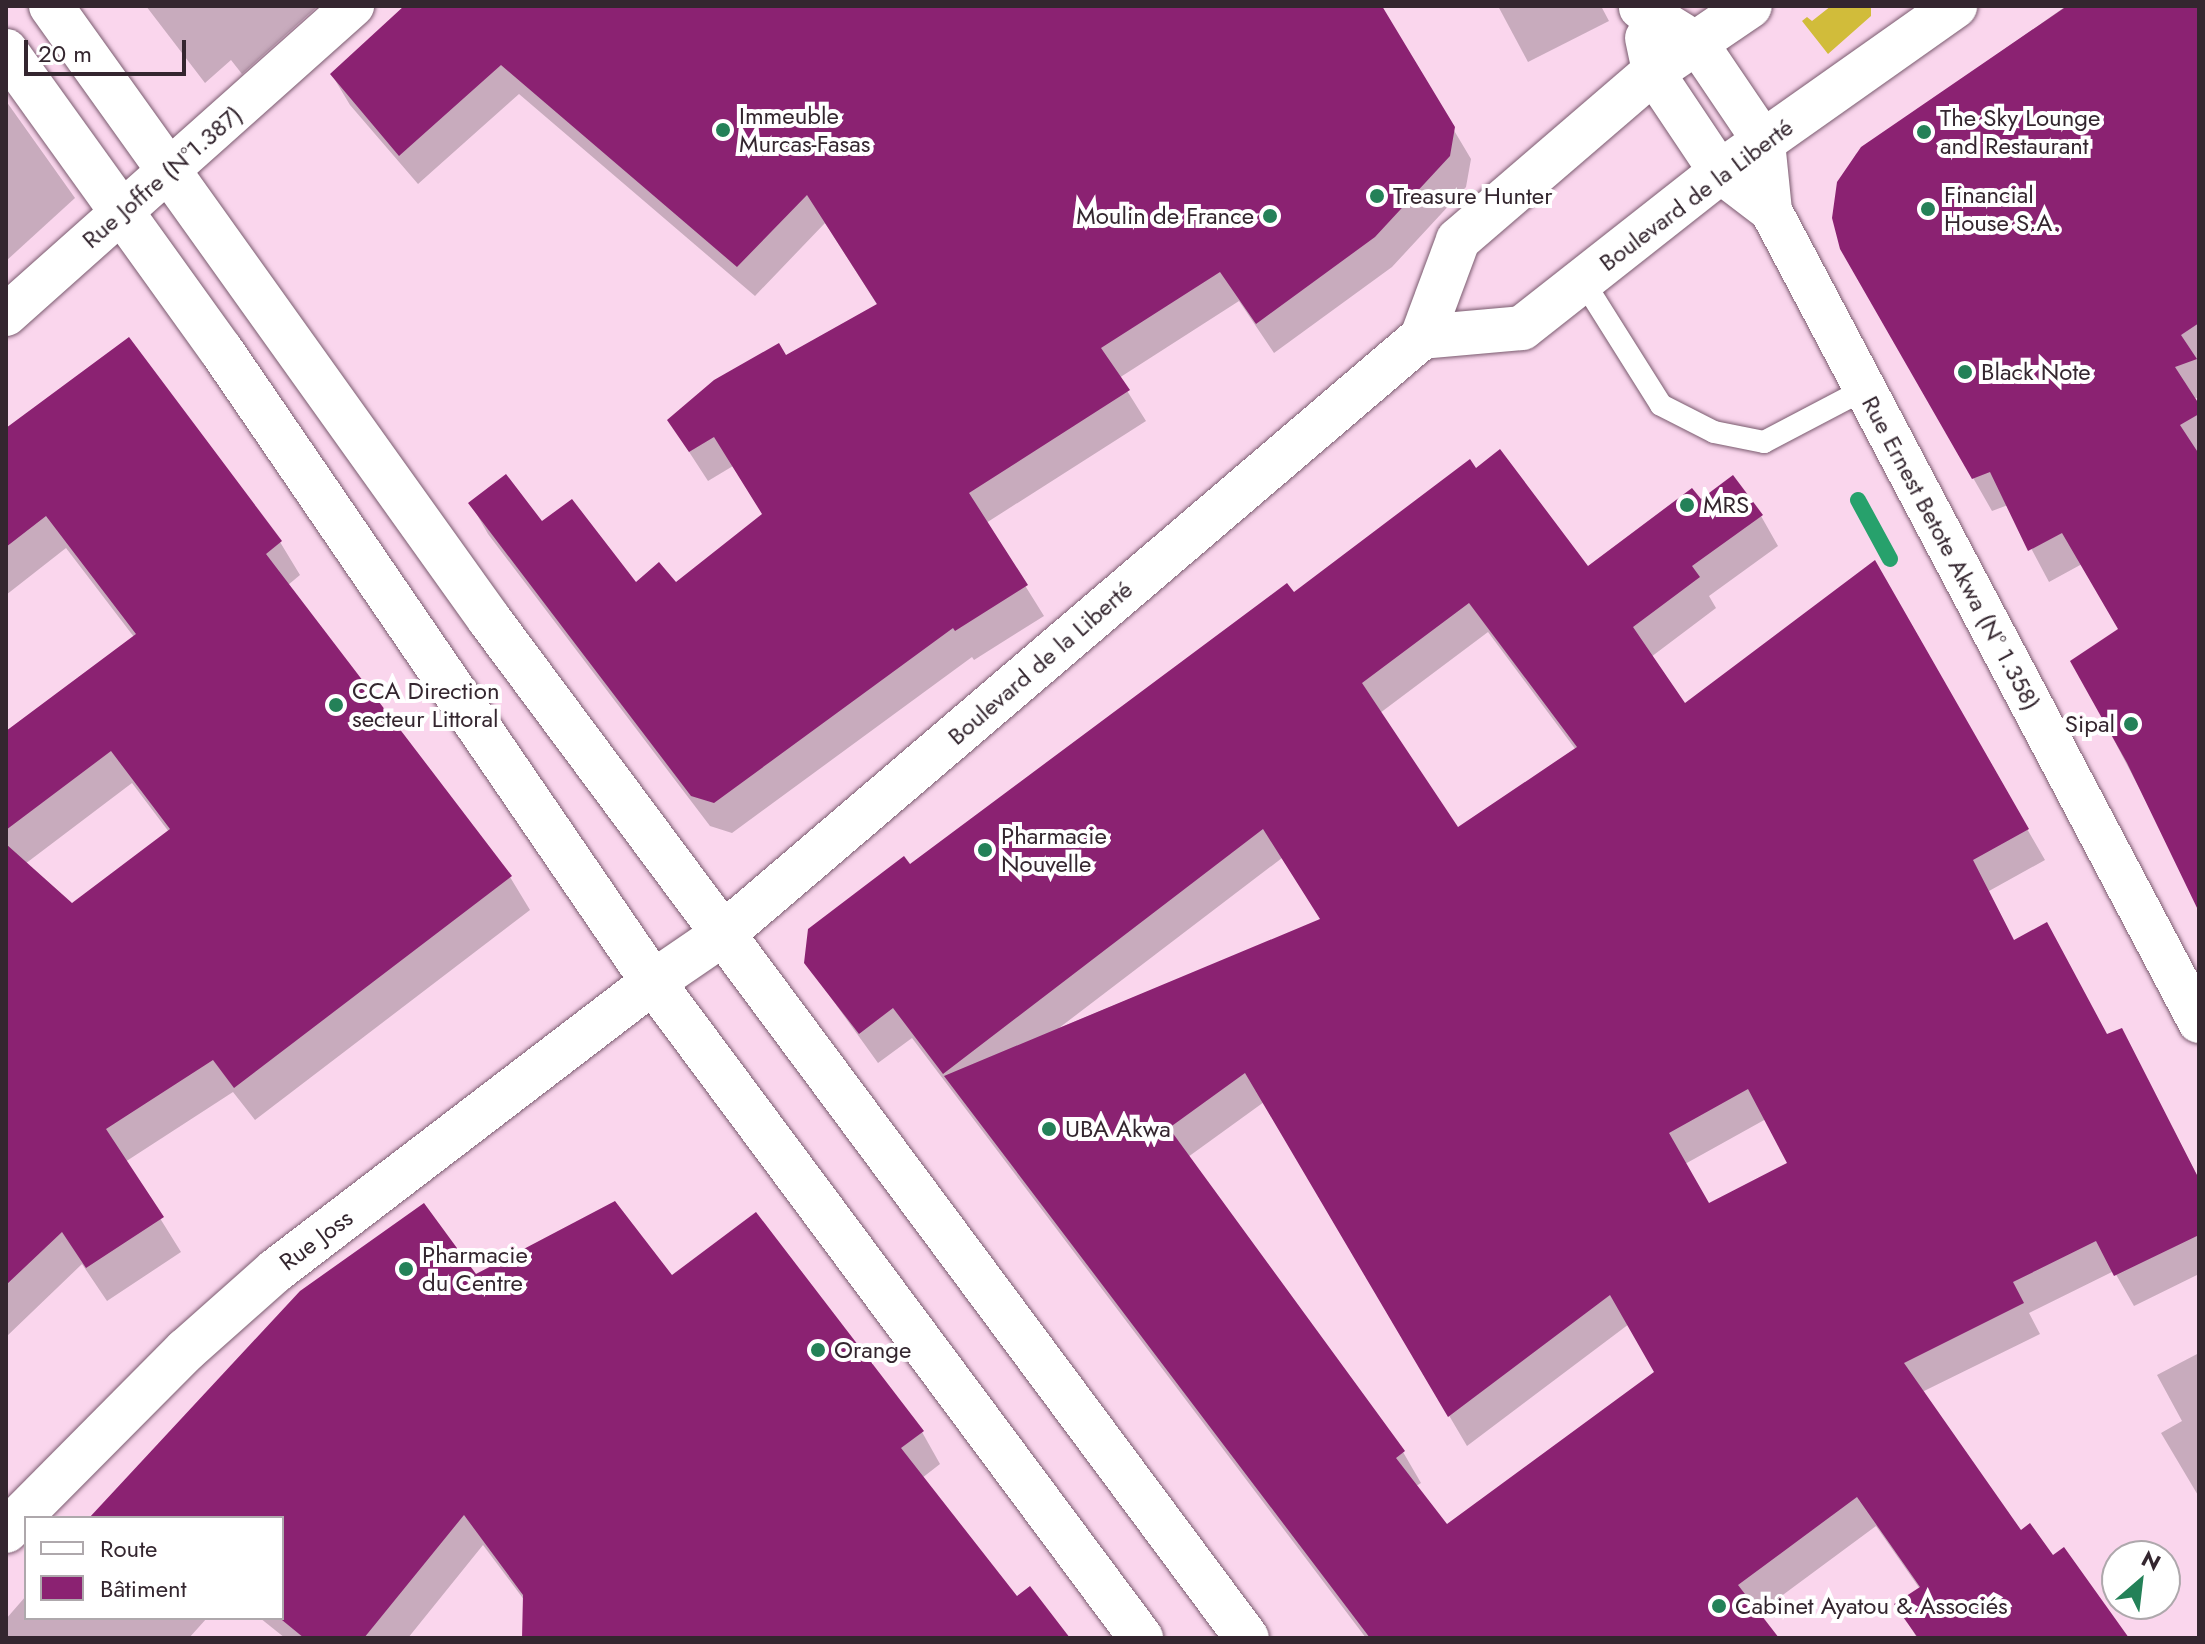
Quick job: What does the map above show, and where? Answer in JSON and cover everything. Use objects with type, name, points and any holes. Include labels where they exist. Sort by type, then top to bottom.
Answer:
[{"type":"main road","points":[[51,6],[489,619],[1247,1638]]},
{"type":"main road","name":"Boulevard de la Liberté","points":[[653,982],[723,934],[1422,337],[1458,240],[1653,72],[1750,6]]},
{"type":"main road","name":"Boulevard de la Liberté","points":[[1422,337],[1522,328],[1720,172],[1955,6]]},
{"type":"main road","points":[[6,51],[122,213],[653,982],[1141,1638]]},
{"type":"main road","name":"Rue Joss","points":[[6,1531],[186,1350],[275,1271],[653,982]]},
{"type":"street","name":"Rue Joffre (N°1.387)","points":[[6,315],[353,6]]},
{"type":"street","name":"Rue Ernest Betote Akwa (N° 1.358)","points":[[1639,7],[1697,43],[1764,142],[1771,211],[2199,1022]]},
{"type":"street","name":"Rue Ernest Betote Akwa (N° 1.358)","points":[[1639,7],[1653,72],[1720,172],[1771,211]]},
{"type":"lane","points":[[1583,281],[1661,405],[1714,432],[1764,442],[1865,389]]},
{"type":"shaded area","points":[[1831,6],[1871,6],[1871,16],[1828,54],[1802,21],[1807,17],[1812,21]]},
{"type":"building","points":[[404,6],[1382,6],[1455,127],[1450,156],[1375,237],[1256,324],[1220,272],[1101,348],[1130,390],[969,493],[1028,585],[955,631],[953,628],[714,803],[691,796],[468,503],[506,474],[542,521],[572,499],[636,582],[659,562],[676,582],[762,514],[714,437],[689,452],[667,420],[714,380],[779,343],[786,355],[877,304],[807,195],[737,267],[501,65],[399,156],[330,74]]},
{"type":"building","points":[[2067,6],[2199,6],[2199,323],[2181,335],[2197,359],[2175,367],[2199,404],[2199,414],[2180,425],[2199,454],[2199,912],[2127,763],[2070,661],[2118,629],[2062,533],[2028,551],[1990,472],[1972,479],[1840,249],[1832,218],[1837,182],[1861,147]]},
{"type":"building","points":[[129,337],[282,541],[266,554],[512,876],[234,1088],[213,1060],[106,1129],[164,1217],[86,1268],[62,1232],[6,1285],[6,844],[72,903],[170,829],[111,751],[6,830],[6,731],[136,634],[46,516],[6,547],[6,428]]},
{"type":"building","points":[[1500,449],[1588,566],[1692,488],[1701,499],[1733,475],[1763,515],[1692,566],[1700,577],[1633,627],[1685,703],[1875,560],[2029,829],[1973,860],[2014,940],[2047,922],[2107,1034],[2122,1028],[2199,1179],[2199,1235],[2114,1276],[2096,1241],[2013,1282],[2024,1303],[1904,1363],[2021,1530],[2030,1523],[2053,1555],[2064,1547],[2101,1599],[2101,1620],[2116,1620],[2129,1638],[1918,1638],[1894,1604],[1920,1587],[1857,1497],[1738,1585],[1779,1638],[1370,1638],[944,1076],[1320,919],[1263,829],[943,1074],[893,1008],[859,1034],[804,963],[808,929],[904,856],[910,864],[1287,583],[1294,592],[1470,459],[1476,468]],"holes":[[[1469,603],[1577,747],[1458,827],[1362,683]],[[1245,1073],[1448,1417],[1610,1295],[1654,1372],[1447,1524],[1396,1458],[1405,1451],[1169,1128]],[[1748,1089],[1787,1163],[1709,1203],[1669,1133]]]},
{"type":"building","points":[[615,1201],[672,1275],[756,1212],[924,1431],[901,1448],[1017,1596],[1030,1586],[1070,1638],[522,1638],[523,1595],[464,1515],[364,1638],[304,1638],[282,1620],[284,1516],[91,1516],[300,1291],[424,1203],[476,1274]]},
{"type":"waterway","points":[[1858,500],[1890,559]]},
{"type":"place","name":"Immeuble Murcas-Fasas","points":[[723,130]]},
{"type":"place","name":"The Sky Lounge and Restaurant","points":[[1924,132]]},
{"type":"place","name":"Treasure Hunter","points":[[1377,196]]},
{"type":"place","name":"Financial House S.A.","points":[[1928,209]]},
{"type":"place","name":"Moulin de France","points":[[1270,216]]},
{"type":"place","name":"Black Note","points":[[1965,372]]},
{"type":"place","name":"MRS","points":[[1687,505]]},
{"type":"place","name":"CCA Direction secteur Littoral","points":[[336,705]]},
{"type":"place","name":"Sipal","points":[[2131,724]]},
{"type":"place","name":"Pharmacie Nouvelle","points":[[985,850]]},
{"type":"place","name":"UBA Akwa","points":[[1049,1129]]},
{"type":"place","name":"Pharmacie du Centre","points":[[406,1269]]},
{"type":"place","name":"Orange","points":[[818,1350]]},
{"type":"place","name":"Cabinet Ayatou & Associés","points":[[1719,1606]]}]
